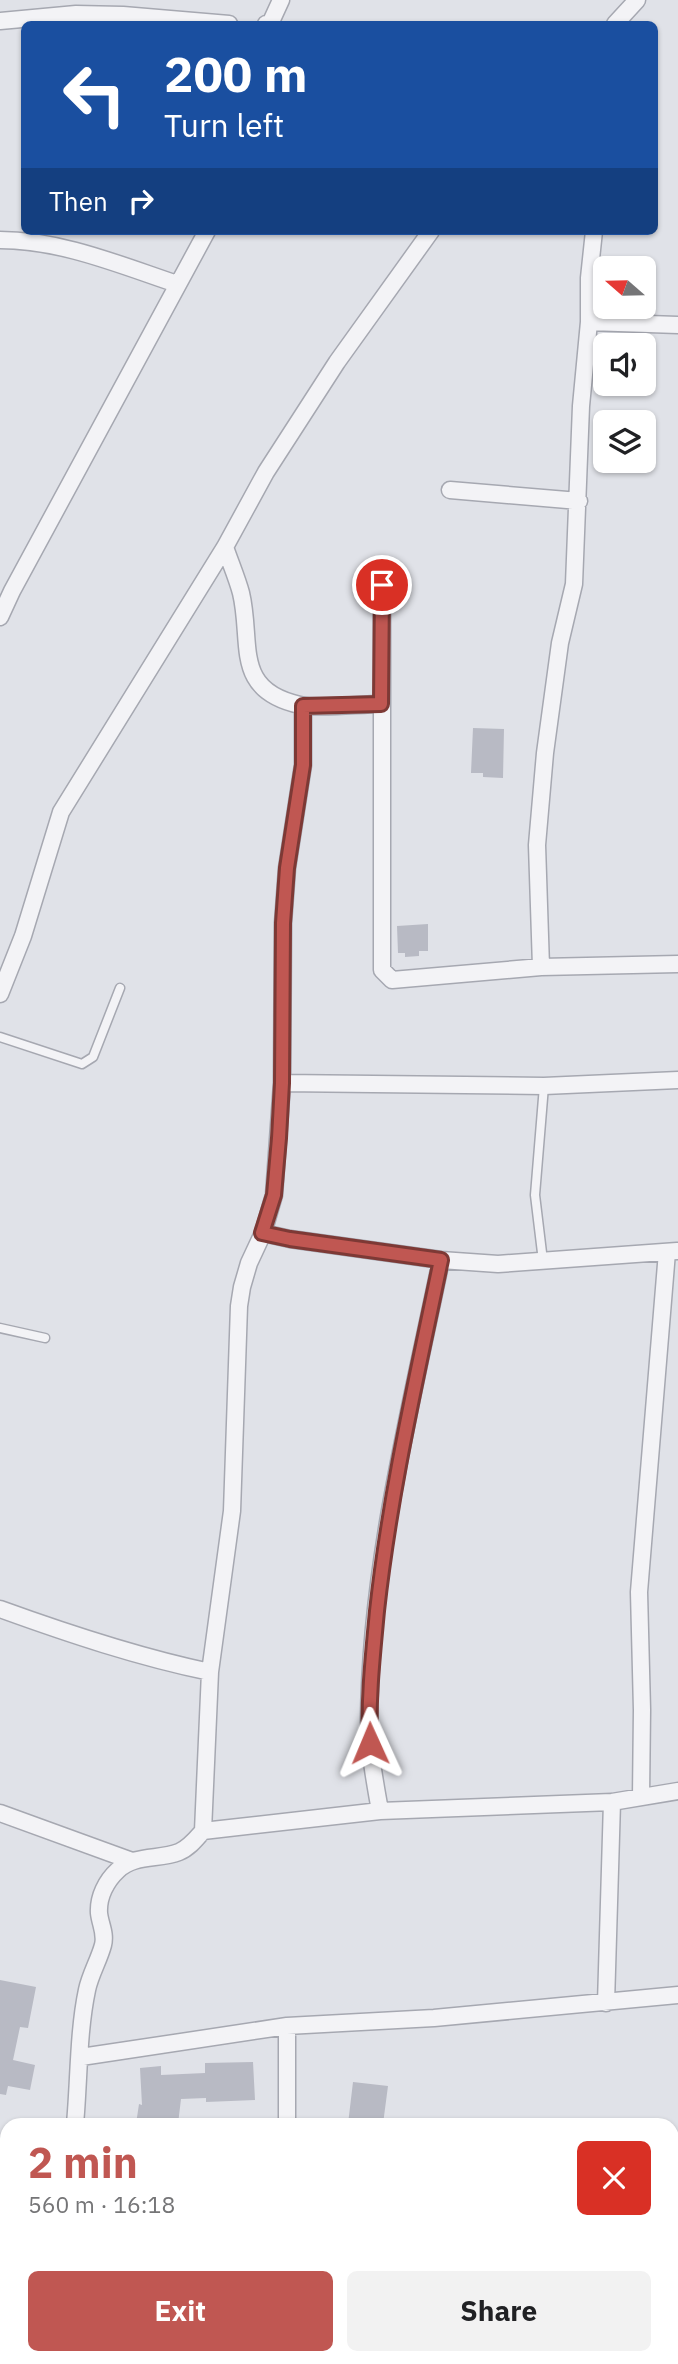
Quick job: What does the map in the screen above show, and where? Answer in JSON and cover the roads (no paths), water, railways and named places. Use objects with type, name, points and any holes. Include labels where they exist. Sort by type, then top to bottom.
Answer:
[{"type":"street","points":[[268,0],[269,21]]},
{"type":"street","points":[[270,21],[281,0]]},
{"type":"street","points":[[617,21],[632,1]]},
{"type":"street","points":[[0,21],[76,14],[194,21]]},
{"type":"street","points":[[0,617],[12,590],[205,235]]},
{"type":"street","points":[[0,994],[23,936],[61,813],[225,547],[266,472],[337,362],[428,235]]},
{"type":"street","points":[[541,967],[537,845],[545,753],[560,643],[574,584],[581,407],[594,235]]},
{"type":"street","points":[[0,240],[19,240],[86,253],[177,284]]},
{"type":"street","points":[[589,322],[678,324]]},
{"type":"street","points":[[450,489],[579,501]]},
{"type":"street","points":[[225,547],[241,595],[246,648],[252,674],[277,698],[303,706],[381,704]]},
{"type":"street","points":[[382,585],[382,970],[392,980],[541,967],[678,964]]},
{"type":"street","points":[[75,2118],[87,1989],[103,1944],[104,1930],[99,1914],[107,1883],[119,1869],[132,1861],[178,1852],[192,1843],[203,1831],[210,1671],[232,1511],[239,1306],[249,1263],[274,1195],[282,1083],[283,923],[287,868],[303,765],[303,706]]},
{"type":"street","points":[[282,1083],[544,1086],[678,1080]]},
{"type":"street","points":[[262,1233],[441,1260],[498,1264],[673,1251],[639,1592],[641,1797]]},
{"type":"street","points":[[380,1811],[372,1764],[369,1723],[380,1584],[389,1516],[441,1260]]},
{"type":"street","points":[[0,1609],[85,1639],[165,1662],[210,1671]]},
{"type":"street","points":[[203,1831],[380,1811],[612,1802],[678,1791]]},
{"type":"street","points":[[606,2003],[612,1802]]},
{"type":"street","points":[[0,1813],[132,1861]]},
{"type":"street","points":[[80,2057],[287,2026],[434,2018],[678,1995]]},
{"type":"street","points":[[287,2026],[287,2118]]},
{"type":"lane","points":[[0,1037],[82,1064],[93,1057],[120,988]]},
{"type":"lane","points":[[542,1261],[535,1195],[544,1086]]},
{"type":"lane","points":[[0,1328],[45,1338]]}]
